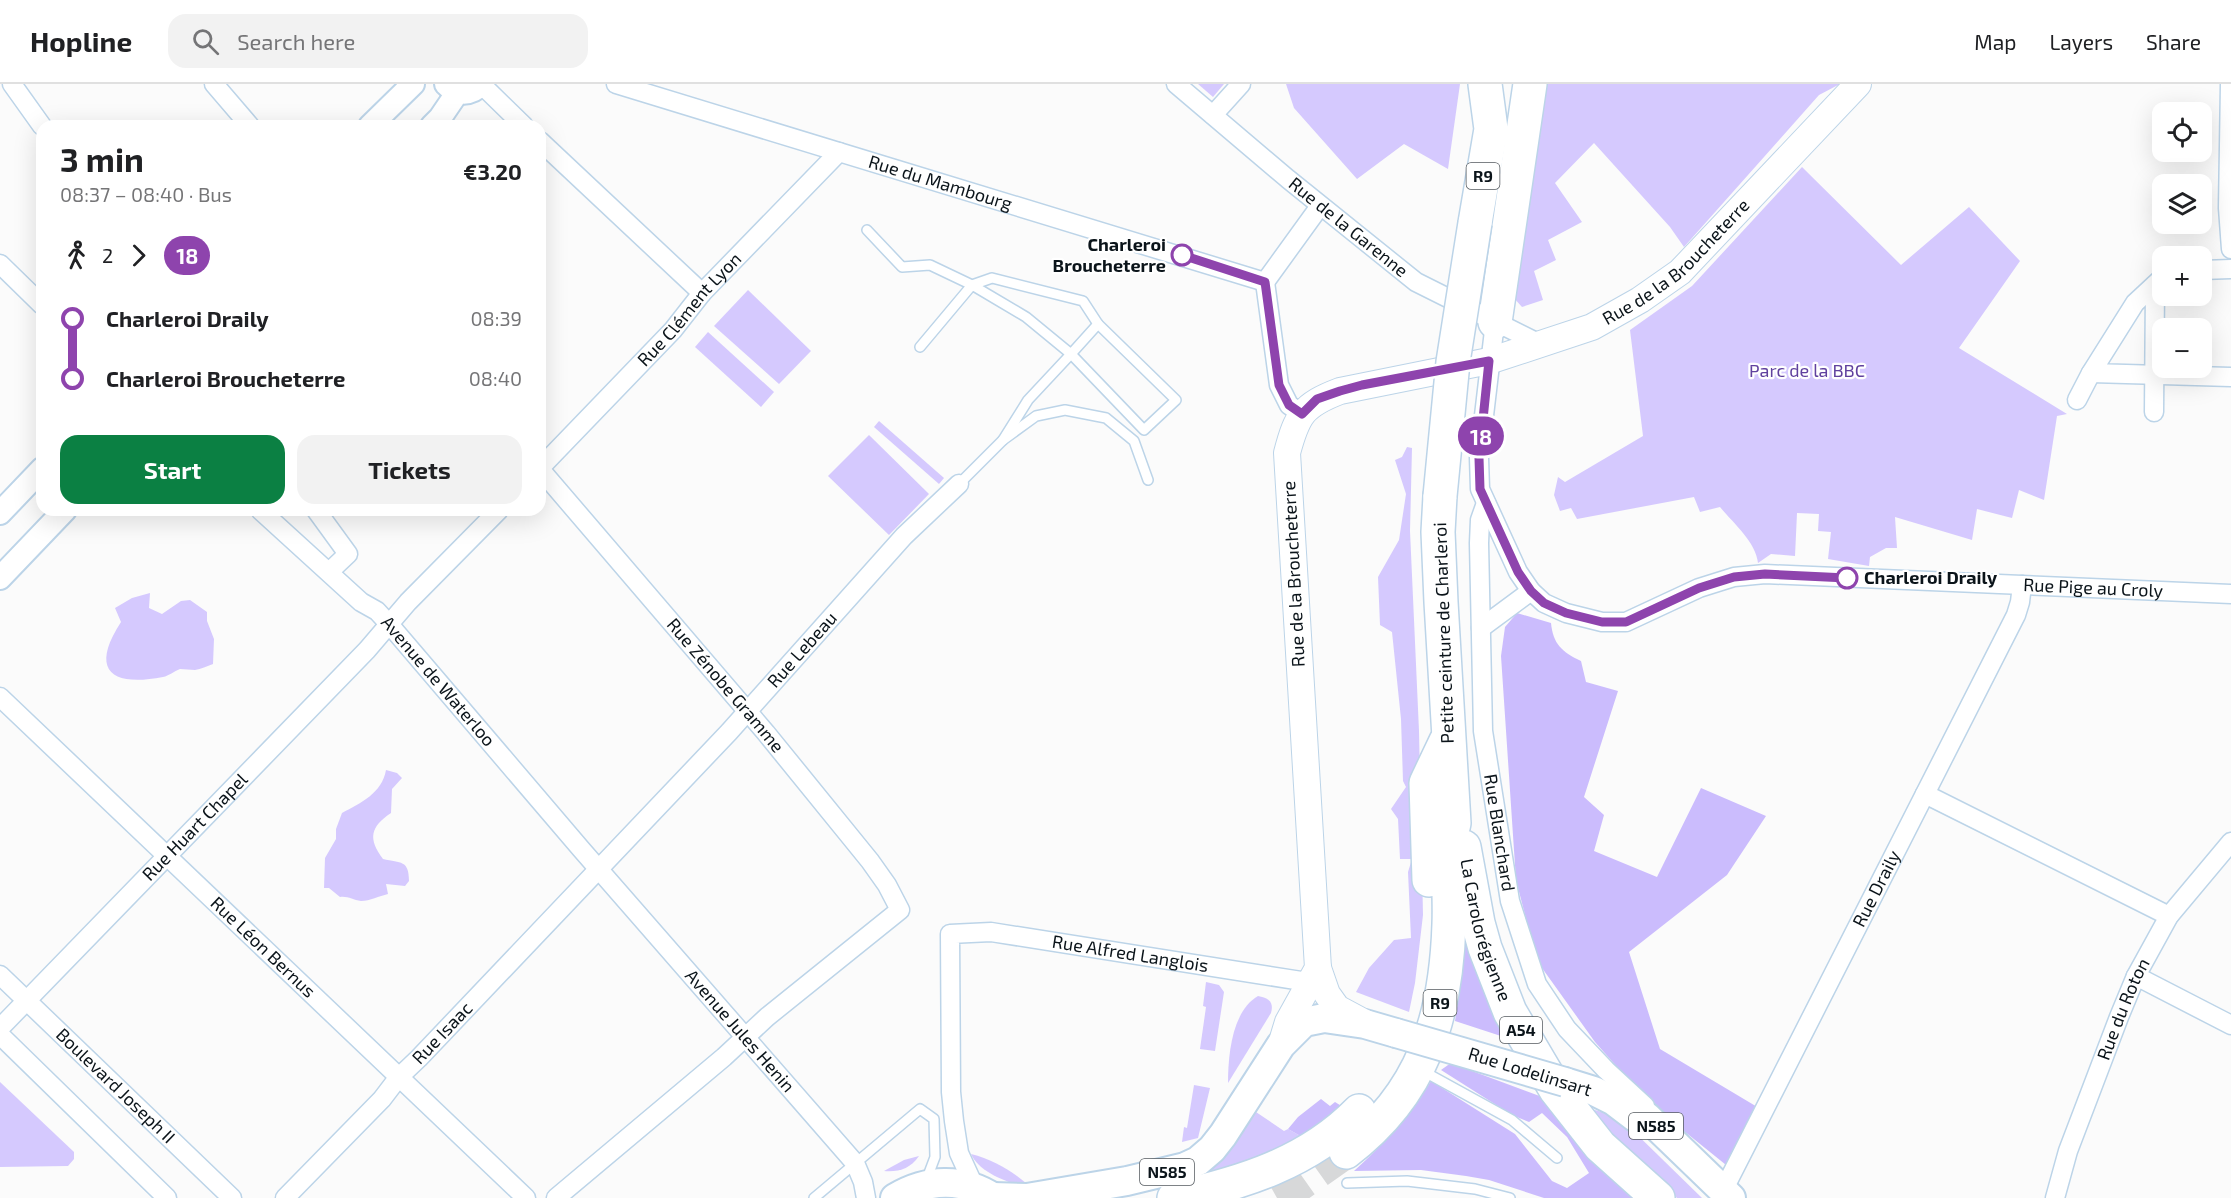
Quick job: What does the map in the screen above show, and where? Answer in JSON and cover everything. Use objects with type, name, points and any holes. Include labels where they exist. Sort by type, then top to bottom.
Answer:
[{"type":"highway","name":"Petite ceinture de Charleroi","points":[[1346,1167],[1367,1136],[1390,1112],[1419,1069],[1429,1046],[1443,989],[1449,925],[1448,852],[1454,823],[1438,532],[1453,362],[1491,129],[1485,84]]},
{"type":"highway","points":[[1491,129],[1506,84]]},
{"type":"highway","points":[[1495,322],[1530,84]]},
{"type":"highway","points":[[1174,1198],[1261,1174],[1321,1144],[1351,1120],[1382,1087],[1398,1061],[1420,994],[1427,947],[1430,890],[1426,783],[1448,736]]},
{"type":"highway","name":"La Carolorégienne","points":[[1454,823],[1466,852],[1478,923],[1485,948],[1510,1012],[1556,1090],[1600,1146],[1658,1198]]},
{"type":"main road","name":"Rue de la Broucheterre","points":[[1313,975],[1287,453],[1293,431],[1302,414],[1317,399],[1340,391],[1489,361],[1542,345],[1592,327],[1640,300],[1680,272],[1717,235],[1773,171],[1858,84]]},
{"type":"main road","name":"Rue Lodelinsart","points":[[1313,975],[1337,1008],[1365,1023]]},
{"type":"main road","name":"N585","points":[[894,1198],[912,1188],[945,1182],[988,1194],[1027,1198],[1127,1181],[1185,1167],[1198,1161],[1223,1135],[1281,1045],[1284,1030],[1313,975]]},
{"type":"main road","name":"Rue Lodelinsart","points":[[1281,1045],[1304,1022],[1324,1018],[1365,1023],[1594,1091],[1614,1101],[1635,1116],[1647,1117],[1727,1195]]},
{"type":"street","points":[[12,84],[38,120]]},
{"type":"street","points":[[214,84],[245,120]]},
{"type":"street","points":[[376,120],[413,84]]},
{"type":"street","points":[[438,120],[451,88],[470,93],[481,84],[518,120]]},
{"type":"street","name":"Rue du Mambourg","points":[[616,84],[1265,282]]},
{"type":"street","name":"Rue de la Garenne","points":[[1176,84],[1320,206],[1416,282],[1542,345]]},
{"type":"street","points":[[1213,115],[1241,84]]},
{"type":"street","points":[[2230,90],[2228,208],[2231,249]]},
{"type":"street","points":[[546,147],[702,293]]},
{"type":"street","name":"Rue Clément Lyon","points":[[546,462],[673,330],[702,293],[839,152]]},
{"type":"street","points":[[1302,414],[1289,405],[1279,385],[1265,282],[1320,206]]},
{"type":"street","points":[[0,264],[36,299]]},
{"type":"street","points":[[2212,270],[2231,269]]},
{"type":"street","points":[[2077,400],[2091,373],[2135,303],[2152,287]]},
{"type":"street","name":"Rue Pige au Croly","points":[[1495,322],[1479,458],[1480,489],[1518,572],[1531,591],[1544,603],[1566,613],[1602,622],[1626,622],[1699,588],[1734,577],[1765,574],[2231,594]]},
{"type":"street","points":[[2091,373],[2152,375]]},
{"type":"street","points":[[2212,377],[2231,377]]},
{"type":"street","points":[[2154,378],[2154,412]]},
{"type":"street","points":[[0,513],[36,475]]},
{"type":"street","name":"Rue Zénobe Gramme","points":[[546,475],[746,710],[870,861],[900,910],[746,1036]]},
{"type":"street","name":"Rue Lebeau","points":[[599,869],[904,536],[959,484]]},
{"type":"street","name":"Rue Blanchard","points":[[1486,503],[1479,531],[1483,731],[1510,901],[1537,984],[1567,1029],[1645,1106],[1647,1117]]},
{"type":"street","points":[[0,578],[59,516]]},
{"type":"street","name":"Avenue de Waterloo","points":[[267,516],[361,602],[377,611],[599,869]]},
{"type":"street","points":[[320,516],[348,554],[329,572]]},
{"type":"street","points":[[389,624],[493,516]]},
{"type":"street","name":"Rue Draily","points":[[1727,1195],[2016,615],[2022,585]]},
{"type":"street","points":[[1481,628],[1531,591]]},
{"type":"street","name":"Rue Huart Chapel","points":[[0,1028],[367,650],[389,624]]},
{"type":"street","name":"Rue Léon Bernus","points":[[0,697],[398,1078],[424,1098],[526,1198]]},
{"type":"street","points":[[1925,794],[2169,916]]},
{"type":"street","name":"Rue du Roton","points":[[2055,1198],[2068,1151],[2136,976],[2169,916],[2231,842]]},
{"type":"street","name":"Avenue Jules Henin","points":[[599,869],[855,1163],[863,1182],[866,1198]]},
{"type":"street","name":"Rue Isaac","points":[[285,1198],[382,1099],[398,1078],[428,1050],[599,869]]},
{"type":"street","name":"Rue Alfred Langlois","points":[[988,1194],[959,1152],[954,1120],[951,1092],[950,934],[991,932],[1313,975]]},
{"type":"street","name":"Boulevard Joseph II","points":[[0,975],[232,1198]]},
{"type":"street","points":[[2136,976],[2231,1025]]},
{"type":"street","points":[[0,1035],[167,1198]]},
{"type":"street","points":[[556,1198],[746,1036]]},
{"type":"lane","points":[[867,230],[902,267],[930,265],[972,285],[1026,317],[1071,354],[1144,430],[1176,400],[1098,324],[1083,301],[992,278],[972,285],[920,347]]},
{"type":"lane","points":[[1003,440],[1028,400],[1098,324]]},
{"type":"lane","points":[[959,484],[1003,440],[1036,416],[1065,410],[1106,418],[1134,441],[1148,480]]},
{"type":"lane","points":[[1419,1069],[1512,1120],[1557,1158]]},
{"type":"lane","points":[[814,1198],[920,1109],[934,1119],[935,1157],[925,1185]]},
{"type":"lane","points":[[1346,1167],[1407,1181],[1475,1189],[1510,1198]]},
{"type":"green space","points":[[1198,84],[1224,84],[1213,97]]},
{"type":"green space","points":[[1286,84],[1460,84],[1448,169],[1404,144],[1357,179],[1294,108]]},
{"type":"green space","points":[[1543,84],[1840,84],[1819,95],[1684,247],[1670,227],[1594,143],[1555,183],[1582,222],[1548,240],[1556,260],[1534,271],[1543,300],[1522,307],[1513,297]]},
{"type":"green space","name":"Parc de la BBC","points":[[1802,167],[1901,265],[1969,207],[2020,261],[1959,348],[2067,414],[2057,416],[2044,500],[2019,490],[2012,518],[1977,509],[1972,540],[1895,517],[1897,548],[1886,548],[1870,557],[1869,566],[1828,559],[1831,532],[1818,531],[1819,514],[1797,513],[1795,556],[1771,554],[1758,563],[1749,540],[1720,507],[1700,512],[1694,497],[1577,519],[1571,508],[1560,511],[1554,495],[1558,477],[1565,482],[1643,436],[1630,330],[1692,286]]},
{"type":"green space","points":[[748,290],[811,351],[779,384],[714,326]]},
{"type":"green space","points":[[708,332],[774,392],[761,407],[695,347]]},
{"type":"green space","points":[[879,421],[944,478],[939,484],[874,427]]},
{"type":"green space","points":[[869,435],[929,494],[889,535],[828,476]]},
{"type":"green space","points":[[1407,447],[1412,448],[1410,531],[1419,731],[1423,915],[1409,1012],[1356,992],[1369,968],[1394,940],[1411,938],[1408,872],[1412,859],[1400,859],[1398,819],[1391,809],[1406,787],[1403,781],[1401,719],[1392,632],[1380,625],[1378,577],[1399,540],[1406,494],[1395,460],[1402,457]]},
{"type":"green space","points":[[150,593],[149,608],[162,614],[181,601],[190,600],[207,612],[207,621],[214,639],[213,664],[195,670],[180,669],[165,676],[145,680],[130,680],[111,672],[107,664],[107,653],[121,622],[115,608],[132,598]]},
{"type":"green space","points":[[386,770],[397,773],[402,778],[392,789],[391,813],[375,828],[373,839],[383,859],[406,866],[409,881],[405,886],[386,884],[388,894],[368,900],[340,897],[329,888],[324,888],[325,858],[336,839],[336,829],[342,813],[370,796],[380,785]]},
{"type":"green space","points":[[1206,982],[1219,985],[1224,992],[1215,1051],[1200,1049],[1206,1007],[1203,1006]]},
{"type":"green space","points":[[1258,996],[1270,1001],[1271,1013],[1228,1083],[1229,1060],[1237,1023],[1249,1003]]},
{"type":"green space","points":[[0,1082],[74,1152],[74,1159],[68,1166],[0,1167]]},
{"type":"green space","points":[[1194,1085],[1210,1088],[1198,1138],[1182,1142],[1184,1127],[1187,1128]]},
{"type":"green space","points":[[1588,1108],[1619,1117],[1702,1198],[1677,1198],[1622,1149]]},
{"type":"green space","points":[[1253,1110],[1284,1131],[1288,1129],[1304,1138],[1284,1151],[1175,1186],[1106,1198],[1229,1149],[1240,1136]]},
{"type":"green space","points":[[971,1154],[1003,1167],[1030,1187],[1014,1184],[988,1172],[975,1161]]},
{"type":"green space","points":[[919,1156],[904,1169],[884,1171],[904,1160]]},
{"type":"shaded area","points":[[1517,613],[1551,623],[1556,642],[1581,661],[1586,682],[1618,691],[1584,797],[1604,815],[1594,851],[1657,877],[1701,788],[1766,816],[1727,875],[1629,952],[1660,1049],[1764,1111],[1731,1169],[1648,1102],[1595,1042],[1537,961],[1516,880],[1501,656],[1505,627]]},
{"type":"shaded area","points":[[1465,924],[1507,1038],[1455,1021],[1464,960]]},
{"type":"shaded area","points":[[1448,1065],[1456,1065],[1545,1098],[1643,1198],[1544,1198],[1489,1180],[1466,1176],[1421,1170],[1354,1171],[1396,1129],[1431,1081],[1515,1134],[1552,1181],[1567,1188],[1589,1173],[1567,1137],[1542,1113],[1529,1122],[1512,1115],[1441,1070]]},
{"type":"shaded area","points":[[1321,1099],[1330,1106],[1335,1102],[1343,1107],[1304,1138],[1288,1129],[1298,1117]]},
{"type":"tunnel","points":[[1277,1198],[1346,1152]]},
{"type":"bus line","name":"18","points":[[1182,255],[1265,282],[1279,385],[1289,405],[1302,414],[1317,399],[1340,391],[1489,361],[1479,458],[1480,489],[1518,572],[1531,591],[1544,603],[1566,613],[1602,622],[1626,622],[1699,588],[1734,577],[1765,574],[1847,578]]},
{"type":"place","name":"Charleroi Broucheterre","points":[[1182,255]]},
{"type":"place","name":"Charleroi Draily","points":[[1847,578]]}]
